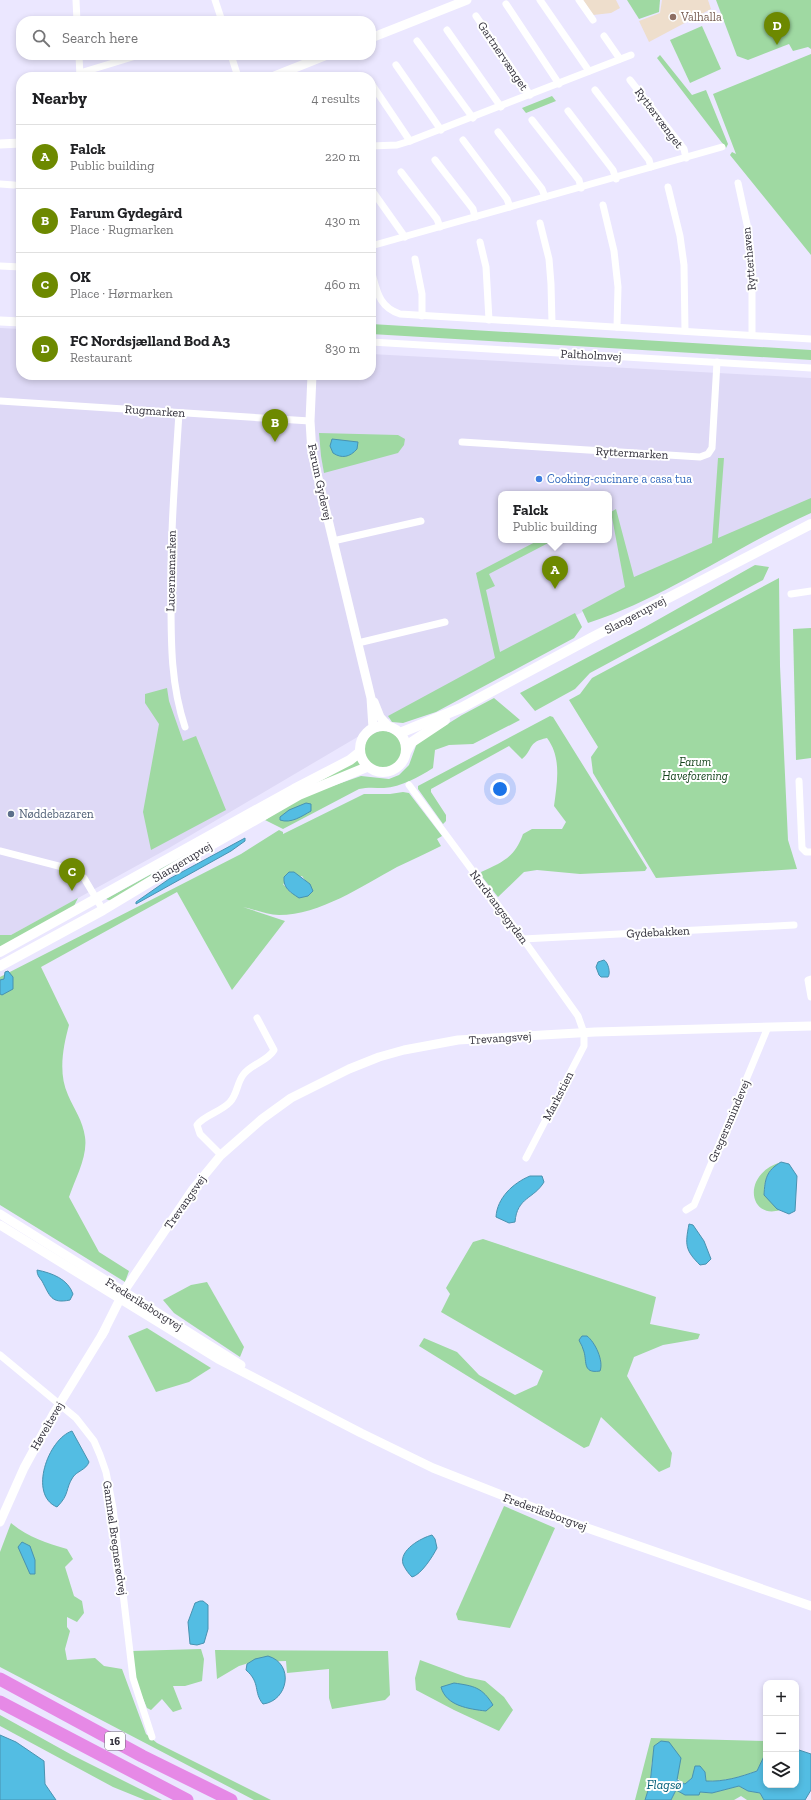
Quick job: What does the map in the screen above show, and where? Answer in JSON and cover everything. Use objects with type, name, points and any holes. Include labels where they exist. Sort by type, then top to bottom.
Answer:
[{"type":"highway","name":"16","points":[[0,1679],[142,1756],[231,1800]]},
{"type":"highway","name":"16","points":[[0,1702],[187,1800]]},
{"type":"main road","name":"Slangerupvej","points":[[400,734],[461,708],[598,634],[811,524]]},
{"type":"main road","name":"Slangerupvej","points":[[406,752],[412,742],[461,708]]},
{"type":"main road","points":[[388,727],[400,734],[405,742],[406,752],[403,761],[393,770],[379,772],[367,767],[361,757],[360,752],[362,738],[373,728],[388,727]]},
{"type":"main road","name":"Slangerupvej","points":[[0,952],[294,789],[350,760],[360,752]]},
{"type":"main road","name":"Slangerupvej","points":[[0,966],[103,910],[200,851],[299,795],[367,767]]},
{"type":"street","points":[[76,0],[77,16]]},
{"type":"street","points":[[215,0],[220,16]]},
{"type":"street","points":[[376,36],[468,0]]},
{"type":"street","points":[[540,0],[589,71]]},
{"type":"street","points":[[579,0],[593,20]]},
{"type":"street","points":[[506,4],[559,84]]},
{"type":"street","name":"Gartnervænget","points":[[476,16],[530,95]]},
{"type":"street","points":[[447,30],[501,107]]},
{"type":"street","points":[[604,36],[620,59]]},
{"type":"street","points":[[417,41],[473,118]]},
{"type":"street","name":"Gartnervænget","points":[[376,146],[397,145],[441,130],[631,55]]},
{"type":"street","points":[[79,60],[80,72]]},
{"type":"street","points":[[89,72],[124,60]]},
{"type":"street","points":[[233,60],[237,72]]},
{"type":"street","points":[[284,72],[314,60]]},
{"type":"street","points":[[396,65],[441,130]]},
{"type":"street","name":"Ryttervænget","points":[[630,80],[684,149],[686,158]]},
{"type":"street","points":[[376,90],[410,141]]},
{"type":"street","points":[[595,90],[649,160],[651,168]]},
{"type":"street","points":[[568,111],[614,170],[616,178]]},
{"type":"street","points":[[532,120],[579,180],[581,188]]},
{"type":"street","points":[[498,132],[542,189],[545,198]]},
{"type":"street","points":[[463,140],[508,199],[510,207]]},
{"type":"street","points":[[0,144],[16,143]]},
{"type":"street","name":"Ryttervænget","points":[[376,245],[722,147]]},
{"type":"street","points":[[435,160],[472,209],[475,217]]},
{"type":"street","points":[[401,172],[437,219],[440,227]]},
{"type":"street","name":"Rytterhaven","points":[[738,183],[748,229],[752,266],[752,336]]},
{"type":"street","points":[[0,184],[14,185]]},
{"type":"street","points":[[668,187],[680,236],[684,265],[685,332]]},
{"type":"street","points":[[376,196],[406,237]]},
{"type":"street","points":[[603,205],[614,251],[618,287],[617,327]]},
{"type":"street","points":[[540,223],[549,259],[552,324]]},
{"type":"street","points":[[480,242],[486,267],[489,320]]},
{"type":"street","points":[[415,259],[422,294],[422,316]]},
{"type":"street","points":[[0,266],[16,267]]},
{"type":"street","points":[[376,285],[383,305],[391,311],[400,314],[811,339]]},
{"type":"street","points":[[0,321],[16,322]]},
{"type":"street","name":"Paltholmvej","points":[[376,342],[811,368]]},
{"type":"street","name":"Ryttermarken","points":[[462,442],[700,457],[708,454],[712,448],[717,362]]},
{"type":"street","name":"Farum Gydevej","points":[[312,380],[310,421],[312,453],[371,698],[373,728]]},
{"type":"street","name":"Rugmarken","points":[[0,401],[310,421]]},
{"type":"street","name":"Lucernemarken","points":[[179,413],[170,548],[171,623],[172,674],[177,703],[185,727]]},
{"type":"street","points":[[333,541],[421,520]]},
{"type":"street","points":[[791,594],[811,590]]},
{"type":"street","points":[[358,643],[445,622]]},
{"type":"street","name":"Farum Gydevej","points":[[371,698],[380,717],[388,727]]},
{"type":"street","points":[[799,781],[802,848],[806,852],[811,852]]},
{"type":"street","name":"Nordvangsgyden","points":[[409,785],[523,938],[578,1016],[584,1032]]},
{"type":"street","points":[[0,851],[74,870],[84,878],[103,910]]},
{"type":"street","name":"Gydebakken","points":[[523,938],[794,925]]},
{"type":"street","points":[[811,979],[808,980],[811,997]]},
{"type":"street","points":[[221,1155],[200,1134],[197,1128],[198,1123],[229,1104],[235,1096],[242,1076],[249,1068],[271,1054],[274,1050],[257,1018]]},
{"type":"street","name":"Trevangsvej","points":[[125,1297],[193,1189],[221,1155],[262,1119],[291,1098],[349,1069],[379,1057],[431,1044],[458,1040],[584,1032],[811,1026]]},
{"type":"street","name":"Gregersmindevej","points":[[686,1210],[694,1205],[768,1027]]},
{"type":"street","name":"Markstien","points":[[526,1158],[584,1046],[584,1032]]},
{"type":"street","name":"Frederiksborgvej","points":[[0,1214],[125,1297]]},
{"type":"street","name":"Frederiksborgvej","points":[[0,1225],[125,1297],[288,1395],[361,1434],[433,1468],[488,1491],[577,1524],[811,1606]]},
{"type":"street","name":"Høveltevej","points":[[0,1522],[24,1468],[60,1404],[125,1297]]},
{"type":"street","name":"Gammel Bregnerødvej","points":[[0,1355],[76,1418],[94,1441],[106,1472],[113,1508],[132,1672],[140,1704],[152,1737]]},
{"type":"shaded area","points":[[583,0],[616,0],[620,8],[611,13],[593,15]]},
{"type":"shaded area","name":"Valhalla","points":[[662,0],[708,0],[711,9],[649,42],[639,21],[660,13]]},
{"type":"shaded area","points":[[0,328],[16,329],[16,380],[376,380],[376,354],[811,378],[811,505],[634,584],[422,699],[169,848],[11,935],[0,935]]},
{"type":"green space","points":[[627,0],[660,0],[659,12],[639,19]]},
{"type":"green space","points":[[716,0],[811,0],[811,49],[808,47],[793,51],[789,44],[748,60],[737,56]]},
{"type":"green space","points":[[702,26],[721,69],[690,83],[670,40]]},
{"type":"green space","points":[[811,54],[811,255],[730,155],[732,152],[736,154],[713,94]]},
{"type":"green space","points":[[660,55],[692,95],[706,90],[728,144],[726,148],[657,58]]},
{"type":"green space","points":[[552,96],[556,101],[526,113],[522,108]]},
{"type":"green space","points":[[376,324],[811,350],[811,360],[376,334]]},
{"type":"green space","points":[[319,433],[398,435],[405,439],[404,445],[398,453],[324,473]]},
{"type":"green space","points":[[718,458],[724,458],[718,538],[811,498],[811,513],[783,526],[645,600],[588,623],[582,610],[625,587],[612,511],[616,509],[634,577],[712,543]]},
{"type":"green space","points":[[533,543],[548,543],[489,574],[495,586],[486,590],[500,652],[575,613],[582,627],[574,638],[436,712],[403,723],[392,722],[388,716],[495,658],[476,573]]},
{"type":"green space","points":[[755,565],[769,567],[763,580],[590,673],[575,689],[535,711],[520,693],[645,627]]},
{"type":"green space","name":"Farum Haveforening","points":[[779,578],[780,666],[788,840],[797,869],[656,878],[593,773],[591,757],[598,747],[569,700],[580,694],[592,678]]},
{"type":"green space","points":[[811,628],[811,758],[796,760],[793,629]]},
{"type":"green space","points":[[167,688],[169,701],[183,741],[196,736],[226,810],[151,850],[143,812],[159,724],[145,703],[145,694]]},
{"type":"green space","points":[[494,698],[520,720],[473,744],[449,745],[435,750],[433,768],[403,784],[384,788],[359,789],[283,829],[265,820],[301,797],[361,776],[389,779],[399,775],[409,765],[417,743],[462,715]]},
{"type":"green space","points":[[550,716],[553,717],[647,868],[645,871],[580,874],[537,870],[524,872],[498,897],[483,878],[481,872],[507,858],[520,842],[523,834],[532,829],[562,829],[566,822],[554,806],[557,780],[557,762],[552,746],[547,738],[533,744],[522,759],[509,746],[431,789],[431,792],[446,815],[446,821],[443,824],[418,789],[418,786]]},
{"type":"green space","points":[[383,731],[393,734],[399,740],[402,750],[399,760],[393,766],[383,769],[373,766],[367,760],[364,750],[367,740],[373,734]]},
{"type":"green space","points":[[358,760],[361,765],[111,901],[106,899]]},
{"type":"green space","points":[[403,792],[409,793],[442,836],[437,839],[441,846],[397,867],[355,891],[325,905],[310,910],[294,914],[279,915],[243,907],[285,921],[232,990],[177,892],[41,967],[69,1025],[63,1051],[63,1078],[65,1087],[78,1115],[85,1137],[85,1152],[83,1160],[69,1197],[99,1252],[129,1271],[125,1282],[0,1205],[0,977],[241,854],[279,830],[283,832],[283,834],[364,794],[390,794]],"holes":[[[302,876],[307,883],[291,893],[283,884]]]},
{"type":"green space","points":[[78,898],[74,906],[0,948],[0,935],[11,935]]},
{"type":"green space","points":[[781,1162],[769,1172],[765,1184],[764,1195],[780,1210],[770,1211],[761,1208],[756,1202],[754,1194],[755,1185],[760,1176],[768,1168]]},
{"type":"green space","points":[[483,1239],[656,1297],[650,1324],[700,1334],[698,1339],[663,1345],[634,1357],[627,1376],[672,1453],[670,1467],[659,1472],[601,1417],[589,1446],[584,1448],[419,1346],[424,1338],[457,1352],[479,1375],[515,1395],[537,1385],[543,1371],[441,1312],[450,1294],[446,1288],[473,1242]]},
{"type":"green space","points":[[207,1282],[244,1347],[240,1357],[174,1313],[163,1300],[191,1285]]},
{"type":"green space","points":[[147,1328],[211,1368],[189,1382],[156,1392],[128,1336]]},
{"type":"green space","points":[[504,1506],[555,1528],[510,1628],[458,1620],[456,1614]]},
{"type":"green space","points":[[11,1523],[17,1528],[38,1539],[67,1549],[73,1559],[65,1567],[74,1596],[82,1601],[84,1613],[77,1622],[67,1617],[67,1627],[70,1631],[65,1649],[67,1660],[95,1658],[104,1666],[122,1669],[146,1734],[157,1743],[271,1800],[254,1800],[0,1667],[0,1552]]},
{"type":"green space","points":[[201,1649],[204,1659],[202,1681],[185,1686],[173,1686],[182,1709],[173,1712],[162,1699],[151,1710],[147,1708],[136,1682],[132,1651]]},
{"type":"green space","points":[[215,1650],[388,1651],[390,1695],[385,1700],[332,1709],[329,1698],[329,1669],[287,1673],[286,1661],[252,1662],[239,1666],[217,1679]]},
{"type":"green space","points":[[420,1660],[466,1677],[485,1681],[504,1697],[513,1710],[499,1731],[416,1690],[415,1678]]},
{"type":"green space","points":[[0,1715],[72,1755],[162,1800],[145,1800],[113,1787],[0,1726]]},
{"type":"green space","points":[[651,1738],[763,1741],[763,1758],[757,1771],[732,1779],[706,1781],[705,1772],[692,1778],[685,1784],[652,1761],[650,1784],[645,1800],[635,1800]]},
{"type":"green space","points":[[739,1786],[748,1791],[760,1793],[764,1800],[747,1800],[741,1796],[734,1800],[671,1800],[676,1790],[712,1793]]},
{"type":"water","points":[[332,439],[358,442],[357,449],[352,454],[346,456],[336,455],[333,453],[330,446]]},
{"type":"water","points":[[306,803],[311,804],[311,811],[292,820],[280,820],[280,817],[289,810]]},
{"type":"water","points":[[245,838],[245,841],[231,851],[136,904],[136,902],[169,879]]},
{"type":"water","points":[[289,872],[294,872],[310,884],[313,891],[308,896],[299,898],[286,887],[284,877]]},
{"type":"water","points":[[604,960],[609,968],[608,977],[601,977],[596,967],[598,962]]},
{"type":"water","points":[[8,971],[13,977],[13,989],[2,995],[0,994],[0,980],[4,979],[5,972]]},
{"type":"water","points":[[781,1162],[789,1164],[797,1176],[795,1211],[789,1214],[777,1209],[764,1195],[765,1184],[769,1172]]},
{"type":"water","points":[[530,1176],[542,1176],[544,1182],[536,1192],[522,1203],[516,1214],[515,1222],[509,1223],[496,1217],[499,1204],[507,1192],[512,1187]]},
{"type":"water","points":[[689,1224],[693,1225],[704,1241],[711,1259],[706,1264],[700,1265],[691,1255],[687,1247]]},
{"type":"water","points":[[37,1270],[54,1275],[67,1284],[73,1294],[70,1300],[59,1301],[52,1298],[38,1276]]},
{"type":"water","points":[[582,1336],[587,1336],[596,1347],[601,1362],[600,1371],[590,1370],[586,1365],[584,1353],[579,1340]]},
{"type":"water","points":[[72,1431],[89,1462],[86,1467],[73,1477],[64,1499],[57,1507],[48,1501],[44,1491],[43,1480],[45,1468],[49,1455],[55,1445],[63,1436]]},
{"type":"water","points":[[432,1535],[435,1539],[437,1548],[423,1569],[412,1577],[403,1564],[404,1554],[412,1545]]},
{"type":"water","points":[[22,1542],[30,1546],[35,1560],[35,1574],[30,1574],[18,1547]]},
{"type":"water","points":[[203,1601],[208,1605],[208,1629],[204,1643],[197,1645],[190,1644],[188,1622],[195,1603]]},
{"type":"water","points":[[268,1656],[277,1660],[282,1666],[285,1674],[285,1682],[283,1690],[278,1696],[272,1701],[263,1704],[258,1695],[254,1679],[246,1670],[247,1664],[255,1659]]},
{"type":"water","points":[[454,1683],[477,1688],[485,1694],[493,1705],[486,1711],[466,1708],[453,1702],[444,1693],[441,1687]]},
{"type":"water","points":[[0,1735],[16,1742],[44,1761],[45,1784],[56,1800],[0,1800]]},
{"type":"water","name":"Flagsø","points":[[661,1741],[669,1742],[681,1758],[677,1780],[685,1784],[692,1778],[695,1766],[700,1766],[705,1772],[706,1781],[719,1781],[732,1779],[757,1771],[763,1758],[763,1788],[799,1788],[799,1750],[811,1754],[811,1790],[805,1800],[764,1800],[760,1793],[748,1791],[739,1786],[712,1793],[700,1792],[699,1795],[685,1795],[676,1790],[671,1800],[645,1800],[650,1784],[654,1746]]},
{"type":"place","name":"Valhalla","points":[[673,17]]},
{"type":"place","name":"FC Nordsjælland Bod A3","points":[[777,45]]},
{"type":"place","name":"Farum Gydegård","points":[[275,442]]},
{"type":"place","name":"Cooking-cucinare a casa tua","points":[[539,479]]},
{"type":"place","name":"Falck","points":[[555,589]]},
{"type":"place","name":"Nøddebazaren","points":[[11,814]]},
{"type":"place","name":"OK","points":[[72,891]]}]
